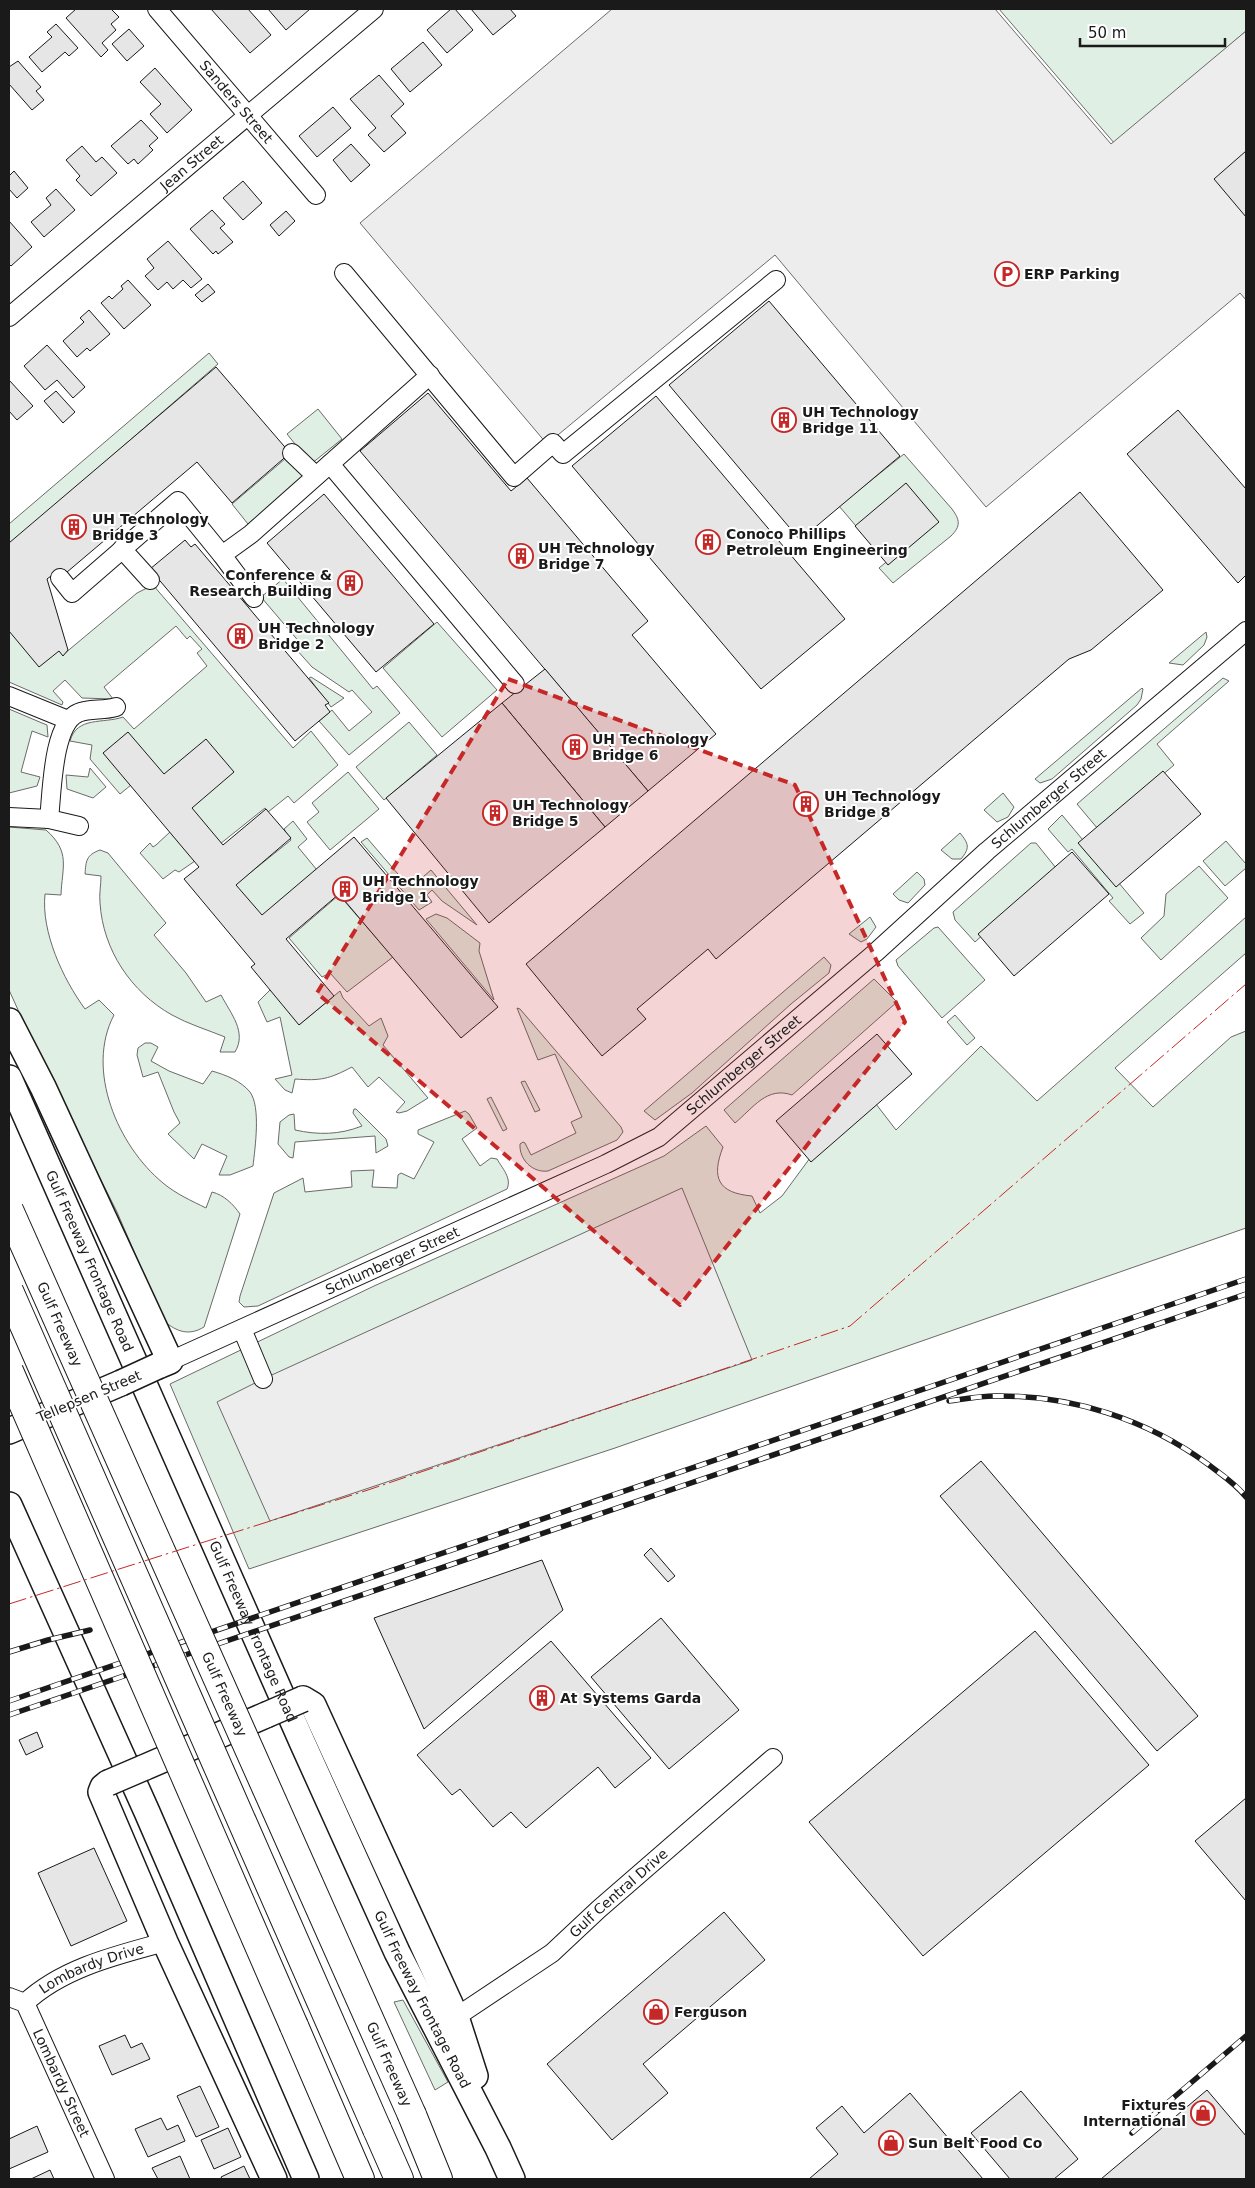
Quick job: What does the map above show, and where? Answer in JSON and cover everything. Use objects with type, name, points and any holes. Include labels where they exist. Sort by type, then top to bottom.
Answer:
[{"type":"highway","name":"Gulf Freeway","points":[[9,1210],[412,2114],[438,2179]]},
{"type":"highway","points":[[9,1291],[399,2179]]},
{"type":"highway","points":[[9,1371],[360,2179]]},
{"type":"main road","points":[[9,1021],[44,1087],[164,1364]]},
{"type":"main road","name":"Gulf Freeway Frontage Road","points":[[9,1078],[303,1744],[385,1925],[512,2179]]},
{"type":"main road","name":"Tellepsen Street","points":[[9,1431],[164,1364]]},
{"type":"main road","points":[[9,1505],[150,1821],[306,2179]]},
{"type":"main road","points":[[274,2179],[165,1942],[101,1792],[108,1783],[303,1699],[313,1704],[456,2017],[498,2148]]},
{"type":"street","name":"Sanders Street","points":[[157,9],[316,195]]},
{"type":"street","name":"Jean Street","points":[[9,317],[374,9]]},
{"type":"street","points":[[344,273],[514,477],[553,443],[563,454],[776,280]]},
{"type":"street","points":[[222,555],[251,534],[430,375]]},
{"type":"street","points":[[292,453],[316,476]]},
{"type":"street","points":[[330,464],[515,684]]},
{"type":"street","points":[[60,578],[72,593],[178,501],[254,598]]},
{"type":"street","points":[[122,550],[150,580]]},
{"type":"street","name":"Schlumberger Street","points":[[164,1364],[606,1164],[658,1137],[861,965],[993,845],[1240,636]]},
{"type":"street","points":[[9,696],[68,720]]},
{"type":"street","points":[[49,819],[57,752],[68,720],[78,712],[107,710],[116,707]]},
{"type":"street","points":[[9,817],[49,819],[79,826]]},
{"type":"street","points":[[242,1329],[263,1379]]},
{"type":"street","name":"Gulf Central Drive","points":[[456,2017],[552,1953],[599,1909],[773,1758]]},
{"type":"street","name":"Lombardy Drive","points":[[17,2000],[37,1992],[61,1978],[116,1955],[165,1942]]},
{"type":"street","name":"Lombardy Street","points":[[17,2000],[52,2058],[105,2179]]},
{"type":"highlighted area","points":[[508,679],[795,785],[905,1022],[680,1305],[317,993]]},
{"type":"green space","points":[[999,9],[1246,9],[1246,31],[1115,144]]},
{"type":"green space","points":[[209,353],[218,364],[9,545],[9,524]]},
{"type":"green space","points":[[318,409],[342,439],[311,464],[287,434]]},
{"type":"green space","points":[[292,453],[308,473],[248,524],[232,504]]},
{"type":"green space","points":[[904,454],[952,509],[957,516],[958,526],[951,536],[893,583],[879,568],[936,521],[856,526],[839,506]]},
{"type":"green space","points":[[283,579],[373,689],[377,686],[400,713],[349,755],[319,721],[332,710],[349,731],[372,712],[352,690],[349,692],[312,667],[296,649],[301,644],[261,597]]},
{"type":"green space","points":[[153,585],[293,748],[311,731],[338,765],[294,803],[288,796],[268,812],[265,808],[220,844],[162,777],[131,785],[120,794],[90,759],[92,745],[70,741],[73,733],[78,728],[92,722],[123,717],[134,729],[207,666],[197,653],[202,649],[190,636],[187,639],[176,626],[104,687],[113,699],[82,698],[65,680],[53,691],[63,702],[62,705],[9,682],[9,629],[40,665],[59,649],[64,654],[137,593]]},
{"type":"green space","points":[[437,622],[497,690],[442,737],[383,668]]},
{"type":"green space","points":[[1206,632],[1207,637],[1204,645],[1183,665],[1169,663]]},
{"type":"green space","points":[[311,677],[344,698],[331,707],[309,678]]},
{"type":"green space","points":[[1223,678],[1229,681],[1157,744],[1174,765],[1098,829],[1077,804]]},
{"type":"green space","points":[[1142,688],[1141,699],[1137,705],[1052,779],[1040,783],[1035,779]]},
{"type":"green space","points":[[9,709],[47,725],[48,737],[32,731],[21,772],[40,777],[37,786],[9,793]]},
{"type":"green space","points":[[409,722],[437,755],[384,800],[356,767]]},
{"type":"green space","points":[[90,768],[106,787],[93,798],[67,789],[66,775],[88,777]]},
{"type":"green space","points":[[348,772],[379,809],[330,850],[307,822],[319,812],[312,803]]},
{"type":"green space","points":[[1003,793],[1014,807],[1008,817],[997,822],[984,810]]},
{"type":"green space","points":[[1062,815],[1144,913],[1130,924],[1109,901],[1113,898],[1072,849],[1068,852],[1048,829]]},
{"type":"green space","points":[[293,821],[307,839],[298,847],[317,870],[262,919],[235,885],[291,840],[284,829]]},
{"type":"green space","points":[[9,827],[46,830],[54,838],[62,853],[61,895],[45,894],[46,924],[55,954],[69,984],[85,1009],[99,1000],[114,1015],[106,1036],[103,1059],[105,1083],[111,1106],[120,1128],[132,1149],[163,1183],[179,1194],[206,1208],[212,1192],[216,1193],[228,1200],[240,1214],[204,1327],[199,1330],[188,1332],[178,1330],[164,1321],[117,1212],[44,1067],[9,990]]},
{"type":"green space","points":[[170,832],[195,861],[179,872],[175,870],[163,879],[140,853],[150,843],[153,847],[156,845]]},
{"type":"green space","points":[[960,833],[967,843],[967,849],[961,859],[952,859],[941,850]]},
{"type":"green space","points":[[367,838],[410,888],[431,870],[477,925],[442,901],[432,890],[427,895],[432,902],[419,910],[361,842]]},
{"type":"green space","points":[[1226,841],[1246,864],[1246,868],[1225,886],[1203,861]]},
{"type":"green space","points":[[1031,843],[1036,843],[1056,868],[975,942],[955,920],[953,912]]},
{"type":"green space","points":[[100,850],[108,853],[166,923],[154,935],[186,973],[206,1002],[221,995],[233,1016],[238,1030],[238,1045],[235,1052],[220,1052],[225,1037],[185,1021],[157,1006],[132,982],[122,968],[113,953],[102,920],[100,900],[101,876],[85,874],[89,856]]},
{"type":"green space","points":[[1199,866],[1228,898],[1161,960],[1141,938],[1164,916],[1166,894]]},
{"type":"green space","points":[[917,872],[924,879],[925,885],[908,903],[899,900],[893,894]]},
{"type":"green space","points":[[339,895],[393,957],[347,992],[330,973],[322,977],[289,938]]},
{"type":"green space","points":[[436,914],[447,918],[480,943],[479,951],[494,1000],[426,919]]},
{"type":"green space","points":[[870,917],[876,927],[867,939],[861,942],[849,934]]},
{"type":"green space","points":[[1246,917],[1246,953],[1115,1068],[1153,1107],[1231,1037],[1246,1031],[1246,1228],[615,1448],[249,1569],[170,1384],[374,1286],[664,1156],[706,1126],[723,1147],[718,1167],[720,1182],[731,1191],[752,1196],[760,1213],[782,1196],[810,1158],[876,1104],[896,1130],[981,1046],[1037,1101]]},
{"type":"green space","points":[[938,927],[985,980],[942,1018],[898,966],[896,960],[934,928]]},
{"type":"green space","points":[[824,957],[831,965],[829,973],[791,1004],[692,1093],[655,1120],[644,1111]]},
{"type":"green space","points":[[874,979],[897,1002],[792,1095],[775,1093],[768,1096],[754,1105],[735,1123],[724,1110]]},
{"type":"green space","points":[[271,989],[300,1024],[340,991],[343,998],[369,1026],[381,1018],[388,1036],[383,1045],[428,1098],[407,1111],[396,1112],[405,1102],[379,1077],[368,1087],[352,1067],[325,1078],[312,1080],[295,1079],[292,1093],[285,1090],[275,1079],[292,1075],[280,1017],[267,1022],[258,1002]]},
{"type":"green space","points":[[517,1008],[520,1009],[621,1127],[623,1132],[617,1140],[548,1171],[532,1168],[524,1160],[520,1144],[525,1143],[531,1155],[576,1133],[571,1122],[582,1117],[555,1054],[538,1060]]},
{"type":"green space","points":[[955,1015],[975,1038],[967,1045],[947,1022]]},
{"type":"green space","points":[[145,1043],[151,1043],[158,1047],[151,1061],[169,1071],[203,1084],[212,1071],[233,1079],[250,1092],[256,1117],[253,1166],[230,1175],[219,1175],[227,1156],[202,1144],[194,1159],[168,1134],[180,1123],[158,1072],[143,1077],[137,1055],[138,1048]]},
{"type":"green space","points":[[525,1081],[540,1110],[535,1112],[521,1082]]},
{"type":"green space","points":[[491,1097],[507,1129],[503,1131],[487,1099]]},
{"type":"green space","points":[[354,1109],[386,1139],[388,1146],[376,1153],[375,1136],[295,1142],[293,1158],[289,1157],[278,1144],[280,1122],[289,1115],[294,1114],[295,1130],[312,1133],[337,1133],[362,1126],[353,1113]]},
{"type":"green space","points":[[465,1111],[469,1114],[477,1128],[462,1139],[480,1166],[491,1158],[497,1159],[507,1177],[507,1189],[258,1306],[244,1307],[239,1302],[274,1193],[303,1178],[305,1192],[352,1187],[351,1171],[374,1170],[372,1187],[397,1188],[398,1175],[401,1173],[414,1179],[434,1142],[418,1134],[418,1130]]},
{"type":"green space","points":[[403,2000],[448,2082],[435,2090],[394,2002]]},
{"type":"shaded area","name":"ERP Parking","points":[[612,9],[995,9],[1111,144],[1246,31],[1246,300],[1240,293],[986,507],[775,255],[547,444],[360,223]]},
{"type":"shaded area","points":[[682,1188],[752,1360],[270,1521],[217,1402],[263,1379]]},
{"type":"building","points":[[76,9],[111,9],[119,17],[111,24],[116,30],[102,43],[108,50],[101,57],[66,18]]},
{"type":"building","points":[[211,9],[248,9],[271,35],[250,53]]},
{"type":"building","points":[[268,9],[310,9],[286,30]]},
{"type":"building","points":[[451,9],[455,9],[473,30],[447,53],[427,30]]},
{"type":"building","points":[[471,9],[510,9],[516,16],[493,35]]},
{"type":"building","points":[[56,24],[78,48],[69,56],[65,52],[42,72],[29,57],[52,37],[47,32]]},
{"type":"building","points":[[129,29],[144,46],[127,61],[112,44]]},
{"type":"building","points":[[423,42],[442,65],[410,92],[391,69]]},
{"type":"building","points":[[18,61],[41,87],[36,91],[44,100],[32,110],[9,84],[9,67]]},
{"type":"building","points":[[155,68],[192,110],[167,133],[150,114],[161,104],[140,82]]},
{"type":"building","points":[[379,75],[404,104],[391,116],[406,133],[384,152],[368,135],[376,128],[350,99]]},
{"type":"building","points":[[333,107],[351,128],[317,157],[299,136]]},
{"type":"building","points":[[141,120],[158,138],[149,146],[153,150],[138,164],[134,159],[128,164],[111,146]]},
{"type":"building","points":[[351,144],[370,165],[351,182],[333,160]]},
{"type":"building","points":[[82,146],[96,162],[102,157],[117,173],[91,196],[76,180],[80,176],[66,160]]},
{"type":"building","points":[[1246,151],[1246,217],[1214,179]]},
{"type":"building","points":[[14,171],[28,188],[17,198],[9,189],[9,176]]},
{"type":"building","points":[[243,181],[262,203],[243,220],[223,198]]},
{"type":"building","points":[[56,189],[75,210],[44,237],[31,222],[51,205],[46,198]]},
{"type":"building","points":[[212,210],[225,224],[220,228],[233,242],[218,254],[216,251],[213,254],[190,229]]},
{"type":"building","points":[[286,211],[295,221],[279,236],[270,225]]},
{"type":"building","points":[[9,221],[32,247],[11,266],[9,264]]},
{"type":"building","points":[[168,241],[202,279],[191,288],[183,280],[173,289],[167,282],[158,290],[145,276],[154,268],[147,259]]},
{"type":"building","points":[[128,280],[151,305],[124,329],[101,303],[109,296],[112,299],[123,289],[121,286]]},
{"type":"building","points":[[208,284],[215,292],[202,302],[195,295]]},
{"type":"building","name":"UH Technology Bridge 11","points":[[769,301],[900,456],[800,540],[669,385]]},
{"type":"building","points":[[89,310],[110,334],[90,351],[87,348],[77,357],[63,341],[84,322],[80,318]]},
{"type":"building","points":[[47,345],[85,387],[73,398],[57,380],[45,390],[24,366]]},
{"type":"building","name":"UH Technology Bridge 3","points":[[216,367],[290,453],[232,503],[197,462],[60,578],[55,573],[47,579],[68,650],[63,656],[59,651],[39,667],[9,631],[9,543]]},
{"type":"building","points":[[9,380],[33,406],[17,420],[9,411]]},
{"type":"building","points":[[56,391],[75,412],[63,423],[44,401]]},
{"type":"building","name":"UH Technology Bridge 7","points":[[428,393],[511,491],[527,478],[648,621],[632,635],[716,734],[648,791],[360,451]]},
{"type":"building","name":"Conoco Phillips Petroleum Engineering","points":[[656,396],[845,619],[761,689],[572,466]]},
{"type":"building","points":[[1178,410],[1246,489],[1246,575],[1238,583],[1127,454]]},
{"type":"building","points":[[906,483],[939,522],[888,565],[855,526]]},
{"type":"building","name":"UH Technology Bridge 8","points":[[1080,492],[1163,590],[1091,650],[1069,659],[716,959],[708,949],[637,1009],[646,1019],[602,1056],[526,964]]},
{"type":"building","name":"Conference & Research Building","points":[[324,494],[434,624],[376,672],[267,543]]},
{"type":"building","name":"UH Technology Bridge 2","points":[[185,540],[191,547],[195,544],[329,703],[325,705],[330,712],[295,741],[150,569]]},
{"type":"building","name":"UH Technology Bridge 6","points":[[545,669],[648,791],[605,827],[502,703]]},
{"type":"building","name":"UH Technology Bridge 5","points":[[502,703],[605,827],[489,923],[386,798]]},
{"type":"building","name":"UH Technology Bridge 1","points":[[128,732],[164,774],[206,739],[234,772],[192,808],[223,845],[266,809],[291,838],[236,885],[262,915],[354,837],[498,1007],[461,1038],[339,894],[286,939],[334,996],[299,1025],[251,967],[255,964],[184,879],[199,867],[103,753]]},
{"type":"building","points":[[1163,771],[1201,814],[1116,887],[1078,843]]},
{"type":"building","points":[[1072,852],[1109,894],[1014,976],[978,934]]},
{"type":"building","points":[[877,1034],[912,1074],[811,1162],[776,1121]]},
{"type":"building","points":[[981,1461],[1198,1716],[1157,1751],[940,1496]]},
{"type":"building","points":[[651,1548],[675,1576],[668,1582],[644,1555]]},
{"type":"building","points":[[542,1560],[563,1610],[424,1729],[374,1618]]},
{"type":"building","points":[[661,1618],[739,1710],[669,1769],[591,1677]]},
{"type":"building","points":[[1035,1631],[1149,1765],[923,1956],[809,1822]]},
{"type":"building","name":"At Systems Garda","points":[[551,1641],[651,1758],[615,1788],[598,1767],[526,1828],[511,1812],[493,1827],[460,1789],[452,1795],[417,1755]]},
{"type":"building","points":[[37,1732],[43,1747],[26,1755],[19,1740]]},
{"type":"building","points":[[1246,1798],[1246,1901],[1195,1841]]},
{"type":"building","points":[[94,1848],[127,1921],[71,1946],[38,1873]]},
{"type":"building","name":"Ferguson","points":[[724,1912],[765,1960],[643,2064],[668,2093],[612,2140],[547,2064]]},
{"type":"building","points":[[125,2035],[131,2048],[142,2043],[150,2059],[112,2075],[99,2046]]},
{"type":"building","points":[[200,2086],[219,2127],[196,2137],[177,2096]]},
{"type":"building","name":"Fixtures International","points":[[1207,2090],[1246,2136],[1246,2179],[1101,2179]]},
{"type":"building","points":[[1021,2091],[1078,2159],[1054,2179],[1010,2179],[971,2133]]},
{"type":"building","name":"Sun Belt Food Co","points":[[910,2093],[983,2179],[809,2179],[838,2154],[816,2128],[842,2106],[864,2133]]},
{"type":"building","points":[[161,2118],[167,2130],[178,2125],[185,2141],[148,2157],[135,2129]]},
{"type":"building","points":[[37,2126],[48,2152],[9,2169],[9,2139]]},
{"type":"building","points":[[228,2128],[241,2157],[214,2169],[201,2140]]},
{"type":"building","points":[[180,2156],[190,2179],[158,2179],[152,2168]]},
{"type":"building","points":[[244,2166],[250,2179],[222,2179],[221,2177]]},
{"type":"building","points":[[50,2170],[54,2179],[31,2179]]},
{"type":"railway","points":[[9,1701],[1246,1279]]},
{"type":"railway","points":[[9,1715],[1246,1294]]},
{"type":"railway","points":[[949,1401],[989,1396],[1023,1397],[1080,1405],[1107,1413],[1134,1423],[1185,1449],[1229,1480],[1246,1497]]},
{"type":"railway","points":[[9,1652],[90,1630]]},
{"type":"railway","points":[[1132,2133],[1246,2036]]},
{"type":"power","points":[[9,1604],[368,1490],[850,1326],[1246,984]]},
{"type":"place","name":"ERP Parking","points":[[1007,274]]},
{"type":"place","name":"UH Technology Bridge 11","points":[[784,420]]},
{"type":"place","name":"UH Technology Bridge 3","points":[[74,527]]},
{"type":"place","name":"Conoco Phillips Petroleum Engineering","points":[[708,542]]},
{"type":"place","name":"UH Technology Bridge 7","points":[[521,556]]},
{"type":"place","name":"Conference & Research Building","points":[[350,583]]},
{"type":"place","name":"UH Technology Bridge 2","points":[[240,636]]},
{"type":"place","name":"UH Technology Bridge 6","points":[[575,747]]},
{"type":"place","name":"UH Technology Bridge 8","points":[[806,804]]},
{"type":"place","name":"UH Technology Bridge 5","points":[[495,813]]},
{"type":"place","name":"UH Technology Bridge 1","points":[[345,889]]},
{"type":"place","name":"At Systems Garda","points":[[542,1698]]},
{"type":"place","name":"Ferguson","points":[[656,2012]]},
{"type":"place","name":"Fixtures International","points":[[1203,2113]]},
{"type":"place","name":"Sun Belt Food Co","points":[[891,2143]]}]
